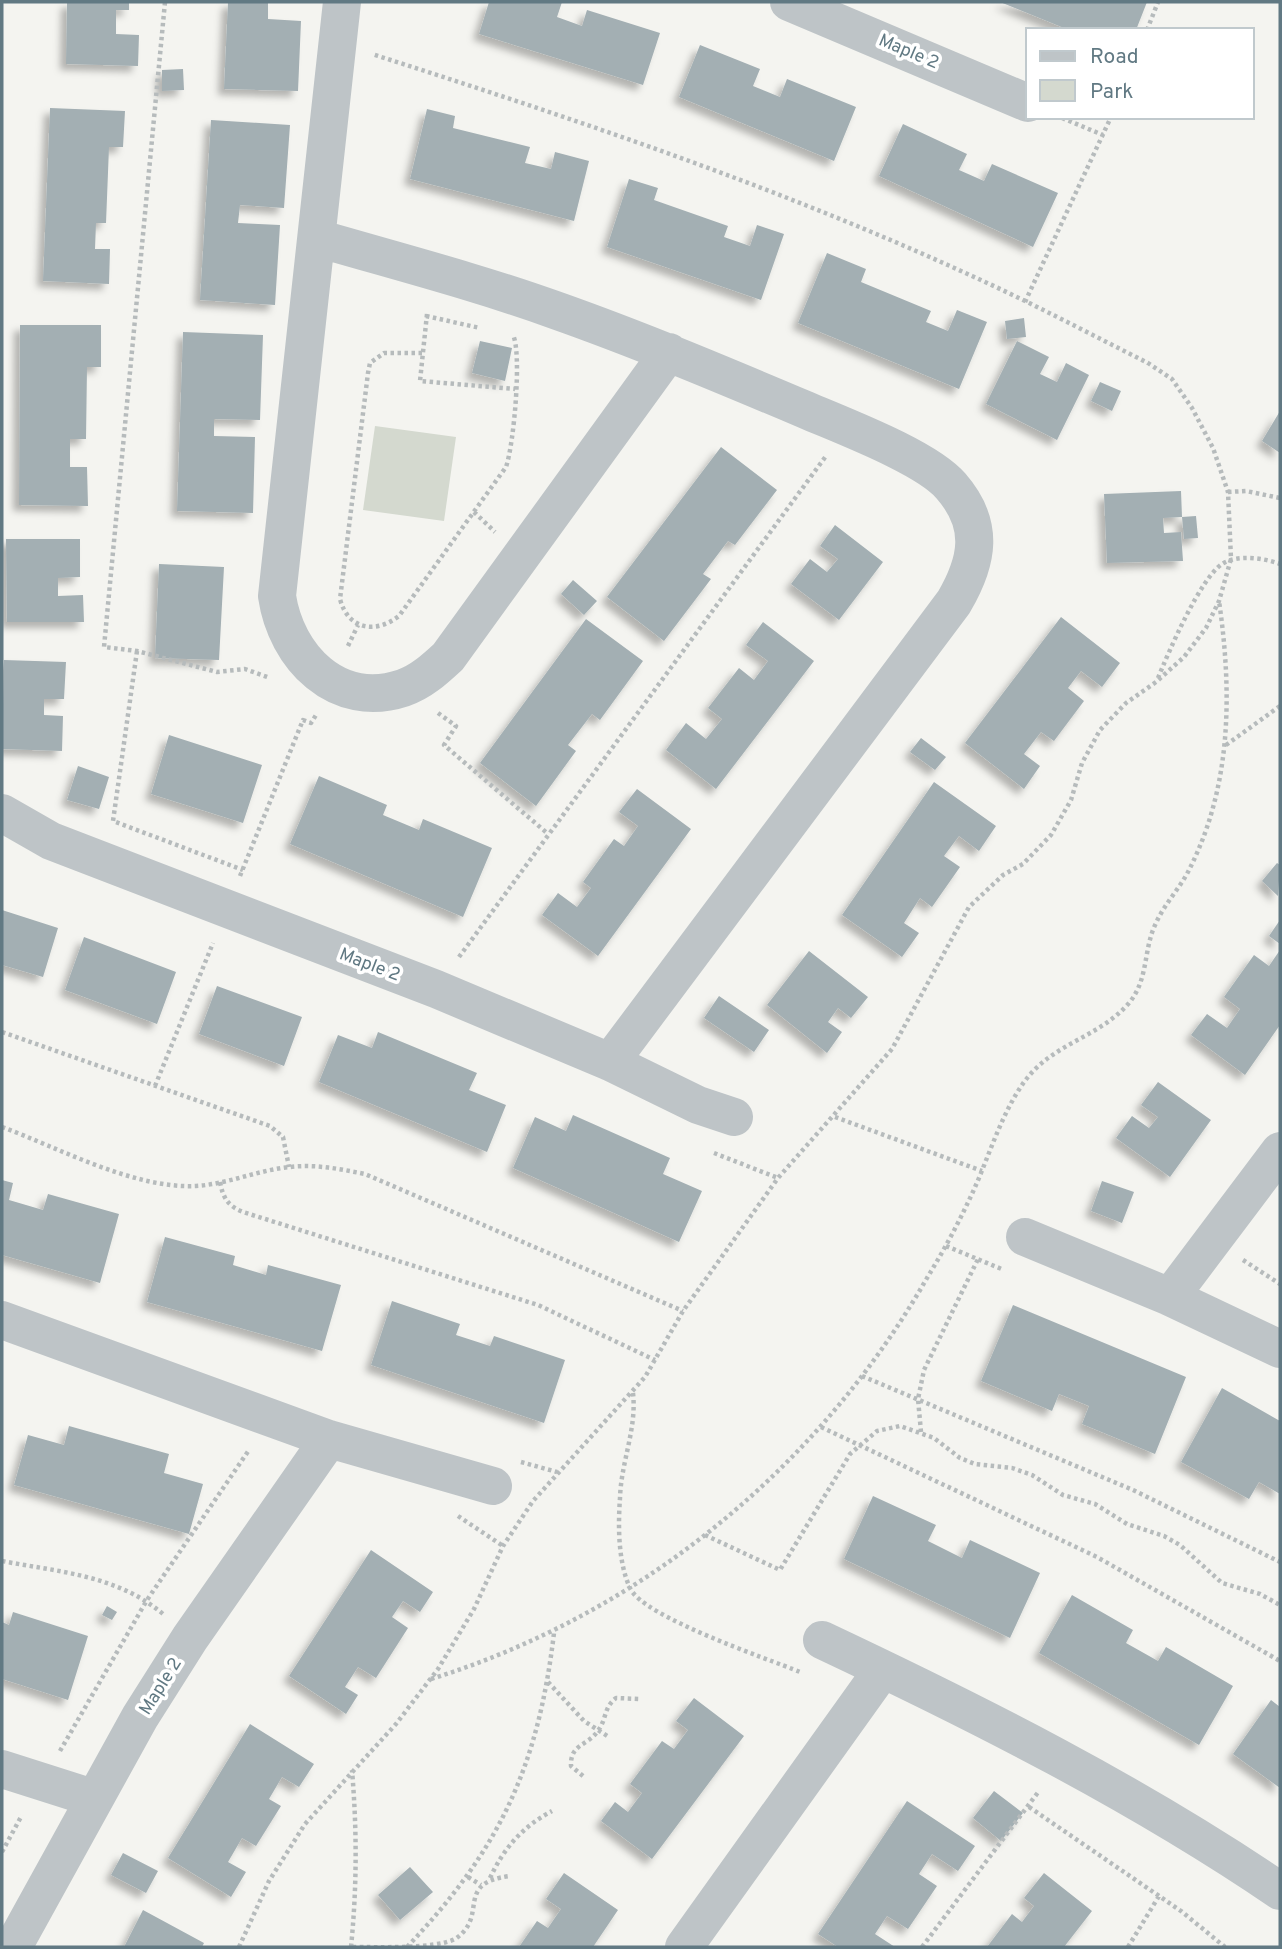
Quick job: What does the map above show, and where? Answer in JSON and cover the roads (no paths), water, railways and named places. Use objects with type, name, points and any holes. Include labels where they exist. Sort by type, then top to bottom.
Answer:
[{"type":"street","points":[[342,2],[276,596],[280,622],[292,645],[308,666],[353,691],[379,693],[404,688],[428,675],[448,657],[669,352]]},
{"type":"street","name":"Maple 2","points":[[789,2],[1026,102]]},
{"type":"street","points":[[317,238],[553,309],[669,352],[847,428],[924,466],[950,484],[968,511],[975,542],[970,574],[946,613],[610,1062]]},
{"type":"street","name":"Maple 2","points":[[8,821],[51,841],[226,910],[436,989],[610,1062],[698,1105],[734,1117]]},
{"type":"street","points":[[1170,1297],[1280,1151]]},
{"type":"street","points":[[1025,1237],[1170,1297],[1280,1349]]},
{"type":"street","points":[[2,1320],[329,1439],[493,1486]]},
{"type":"street","name":"Maple 2","points":[[13,1947],[93,1798],[190,1638],[329,1439]]},
{"type":"street","points":[[822,1640],[1042,1749],[1158,1815],[1280,1891]]},
{"type":"street","points":[[684,1947],[883,1669]]},
{"type":"street","points":[[2,1769],[93,1798]]}]
